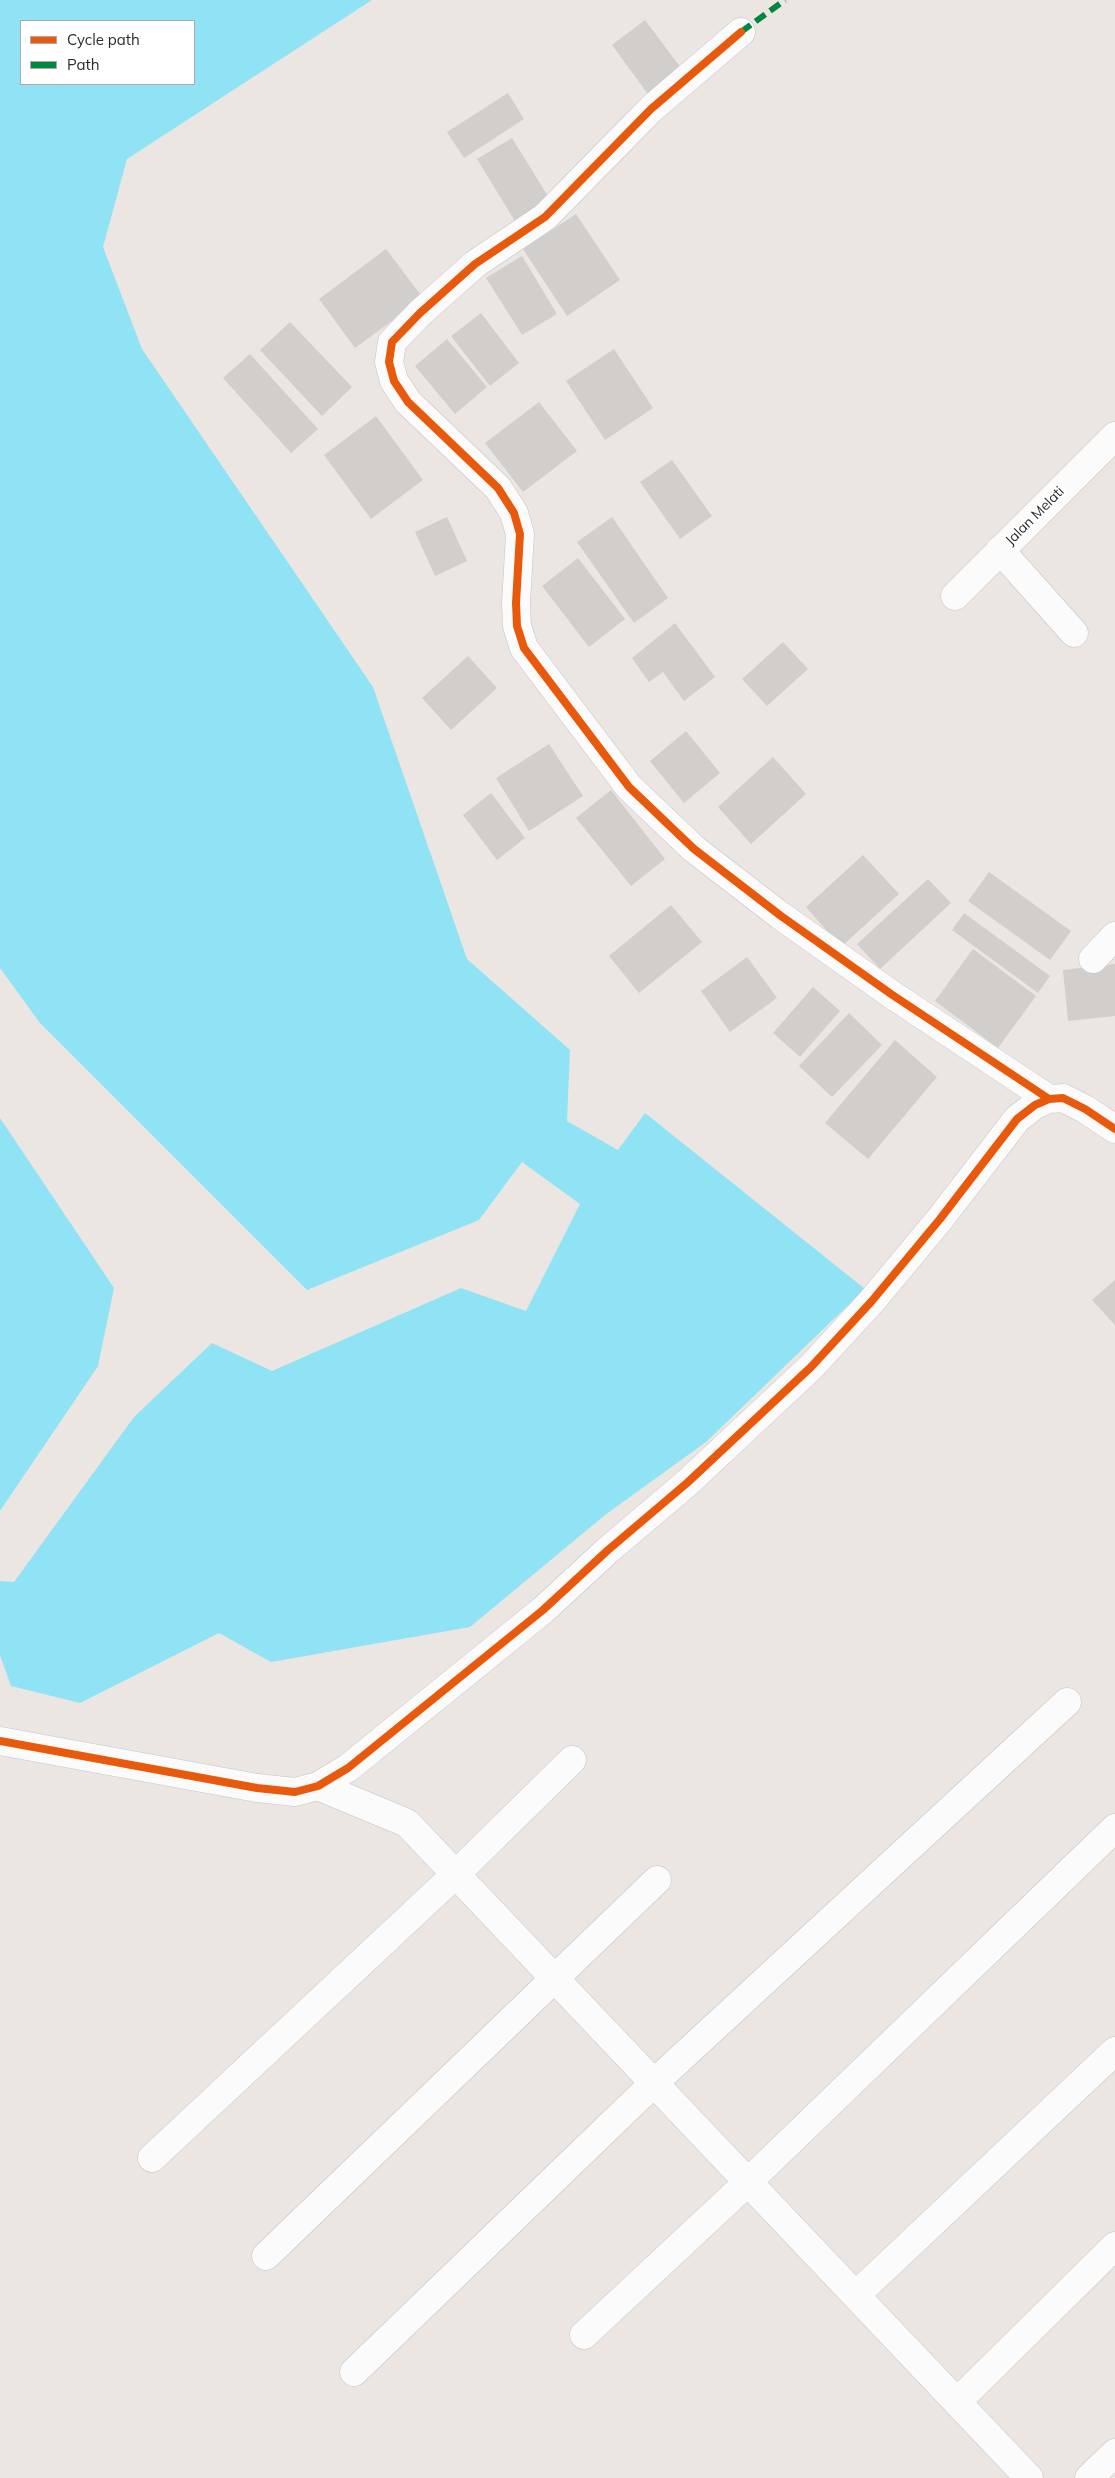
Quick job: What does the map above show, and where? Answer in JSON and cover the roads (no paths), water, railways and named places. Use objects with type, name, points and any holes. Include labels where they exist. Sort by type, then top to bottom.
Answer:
[{"type":"street","points":[[741,32],[651,109],[545,217],[475,264],[420,313],[392,342],[389,362],[394,381],[408,402],[498,488],[514,513],[520,534],[516,603],[517,626],[524,648],[629,787],[694,849],[781,916],[891,994],[1049,1098]]},
{"type":"street","name":"Jalan Melati","points":[[955,596],[1115,436]]},
{"type":"street","points":[[1000,550],[1074,633]]},
{"type":"street","points":[[1093,959],[1115,936]]},
{"type":"street","points":[[0,1741],[257,1788],[295,1792],[318,1786],[348,1768],[543,1610],[608,1550],[687,1483],[811,1367],[871,1302],[940,1219],[1017,1119],[1035,1105],[1049,1098],[1063,1098],[1085,1108],[1115,1129]]},
{"type":"street","points":[[354,2372],[654,2082],[1067,1702]]},
{"type":"street","points":[[152,2158],[456,1874],[572,1760]]},
{"type":"street","points":[[318,1786],[408,1822],[1029,2478]]},
{"type":"street","points":[[584,2336],[748,2182],[1115,1828]]},
{"type":"street","points":[[266,2256],[657,1880]]},
{"type":"street","points":[[856,2296],[1115,2052]]},
{"type":"street","points":[[957,2402],[1115,2246]]},
{"type":"street","points":[[1089,2478],[1115,2453]]},
{"type":"water","points":[[0,0],[372,0],[127,159],[103,247],[142,349],[373,687],[467,959],[570,1050],[567,1121],[618,1150],[645,1113],[865,1289],[706,1442],[605,1515],[470,1627],[271,1662],[219,1633],[80,1703],[11,1686],[0,1655],[0,1581],[14,1582],[134,1417],[212,1343],[272,1371],[461,1288],[526,1311],[580,1204],[522,1162],[479,1220],[307,1290],[40,1023],[0,968]]},
{"type":"water","points":[[0,1118],[114,1288],[98,1366],[0,1511]]}]
